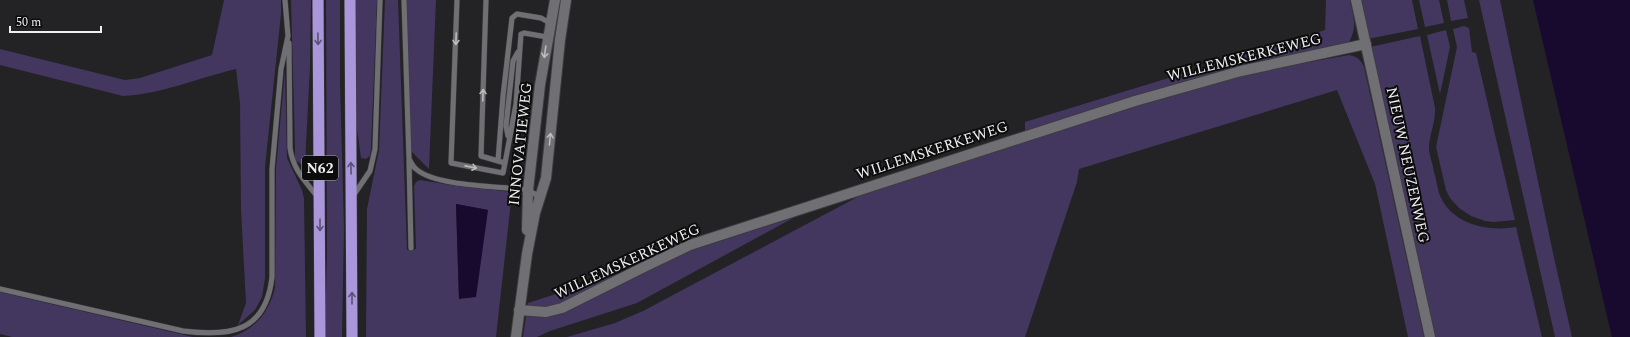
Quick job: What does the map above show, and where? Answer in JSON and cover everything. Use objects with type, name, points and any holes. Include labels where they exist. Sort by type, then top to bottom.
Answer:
[{"type":"highway","name":"N62","points":[[318,0],[320,337]]},
{"type":"highway","name":"N62","points":[[350,0],[352,337]]},
{"type":"street","name":"INNOVATIEWEG","points":[[527,254],[528,190],[548,37],[555,0]]},
{"type":"street","name":"INNOVATIEWEG","points":[[516,337],[527,254],[546,178],[560,40],[566,0]]},
{"type":"street","name":"NIEUW NEUZENWEG","points":[[1356,0],[1430,337]]},
{"type":"street","points":[[550,23],[562,28]]},
{"type":"street","points":[[548,37],[560,40]]},
{"type":"street","name":"WILLEMSKERKEWEG","points":[[519,310],[546,312],[562,308],[690,245],[1097,113],[1241,71],[1366,44]]},
{"type":"lane","points":[[285,0],[288,36],[290,148],[292,160],[304,180],[320,200]]},
{"type":"lane","points":[[351,199],[370,171],[375,149],[380,0]]},
{"type":"lane","points":[[404,0],[411,248]]},
{"type":"lane","points":[[457,0],[451,163],[503,173],[516,104],[520,34],[524,33],[548,37]]},
{"type":"lane","points":[[486,0],[481,156],[505,163]]},
{"type":"lane","points":[[498,161],[512,18],[517,14],[541,18],[550,23]]},
{"type":"lane","points":[[0,289],[183,331],[202,334],[229,333],[246,326],[254,320],[266,303],[272,285],[272,169],[281,69],[288,36]]},
{"type":"lane","points":[[508,51],[513,61]]},
{"type":"lane","points":[[509,138],[506,126],[513,61],[519,51]]},
{"type":"lane","points":[[500,136],[506,126]]},
{"type":"lane","points":[[409,159],[416,169],[425,175],[440,180],[528,190],[535,194],[540,200]]},
{"type":"shaded area","points":[[224,0],[281,0],[281,14],[265,167],[265,278],[262,297],[255,310],[238,325],[246,303],[241,210],[240,103],[236,69],[166,89],[137,95],[123,96],[0,65],[0,49],[125,80],[140,78],[212,55]]},
{"type":"shaded area","points":[[291,0],[311,0],[310,67],[305,164],[301,164],[295,160]]},
{"type":"shaded area","points":[[326,0],[340,0],[340,82],[344,229],[342,337],[325,337],[327,249]]},
{"type":"shaded area","points":[[354,0],[377,0],[371,149],[370,156],[366,159],[361,158],[356,122]]},
{"type":"shaded area","points":[[385,0],[398,0],[407,250],[416,249],[414,186],[416,182],[420,180],[512,192],[496,337],[366,337],[367,209],[379,150]],"holes":[[[456,204],[488,210],[460,299]]]},
{"type":"shaded area","points":[[406,0],[436,0],[429,169],[411,151]]},
{"type":"shaded area","points":[[1326,0],[1350,0],[1354,26],[1349,42],[1242,66],[1025,131],[1025,122],[1325,30]]},
{"type":"shaded area","points":[[1360,0],[1412,0],[1418,29],[1368,39]]},
{"type":"shaded area","points":[[1419,0],[1439,0],[1444,23],[1425,27]]},
{"type":"shaded area","points":[[1447,0],[1464,0],[1468,18],[1451,21]]},
{"type":"shaded area","points":[[1479,0],[1500,0],[1572,337],[1555,337]]},
{"type":"shaded area","points":[[1533,0],[1630,0],[1630,337],[1612,337]]},
{"type":"shaded area","points":[[1464,26],[1469,28],[1472,52],[1476,53],[1515,220],[1494,222],[1485,221],[1471,216],[1459,208],[1450,198],[1446,190],[1436,147],[1457,47],[1453,29]]},
{"type":"shaded area","points":[[1446,30],[1450,47],[1440,94],[1427,35]]},
{"type":"shaded area","points":[[1420,36],[1435,108],[1429,148],[1439,193],[1444,204],[1452,212],[1471,224],[1493,228],[1516,227],[1542,337],[1435,337],[1370,47]]},
{"type":"shaded area","points":[[1349,55],[1359,59],[1364,67],[1424,337],[1408,337],[1375,184],[1337,90],[1079,169],[1077,182],[1025,337],[567,337],[615,323],[643,311],[865,193],[1242,74]]},
{"type":"shaded area","points":[[285,70],[287,158],[302,190],[304,199],[306,337],[231,337],[247,330],[260,319],[269,305],[275,288],[276,168]]},
{"type":"shaded area","points":[[456,204],[488,210],[476,297],[459,299]]},
{"type":"shaded area","points":[[795,217],[637,303],[550,331],[537,337],[523,337],[528,303]]},
{"type":"shaded area","points":[[0,292],[193,337],[12,337],[0,334]]}]
